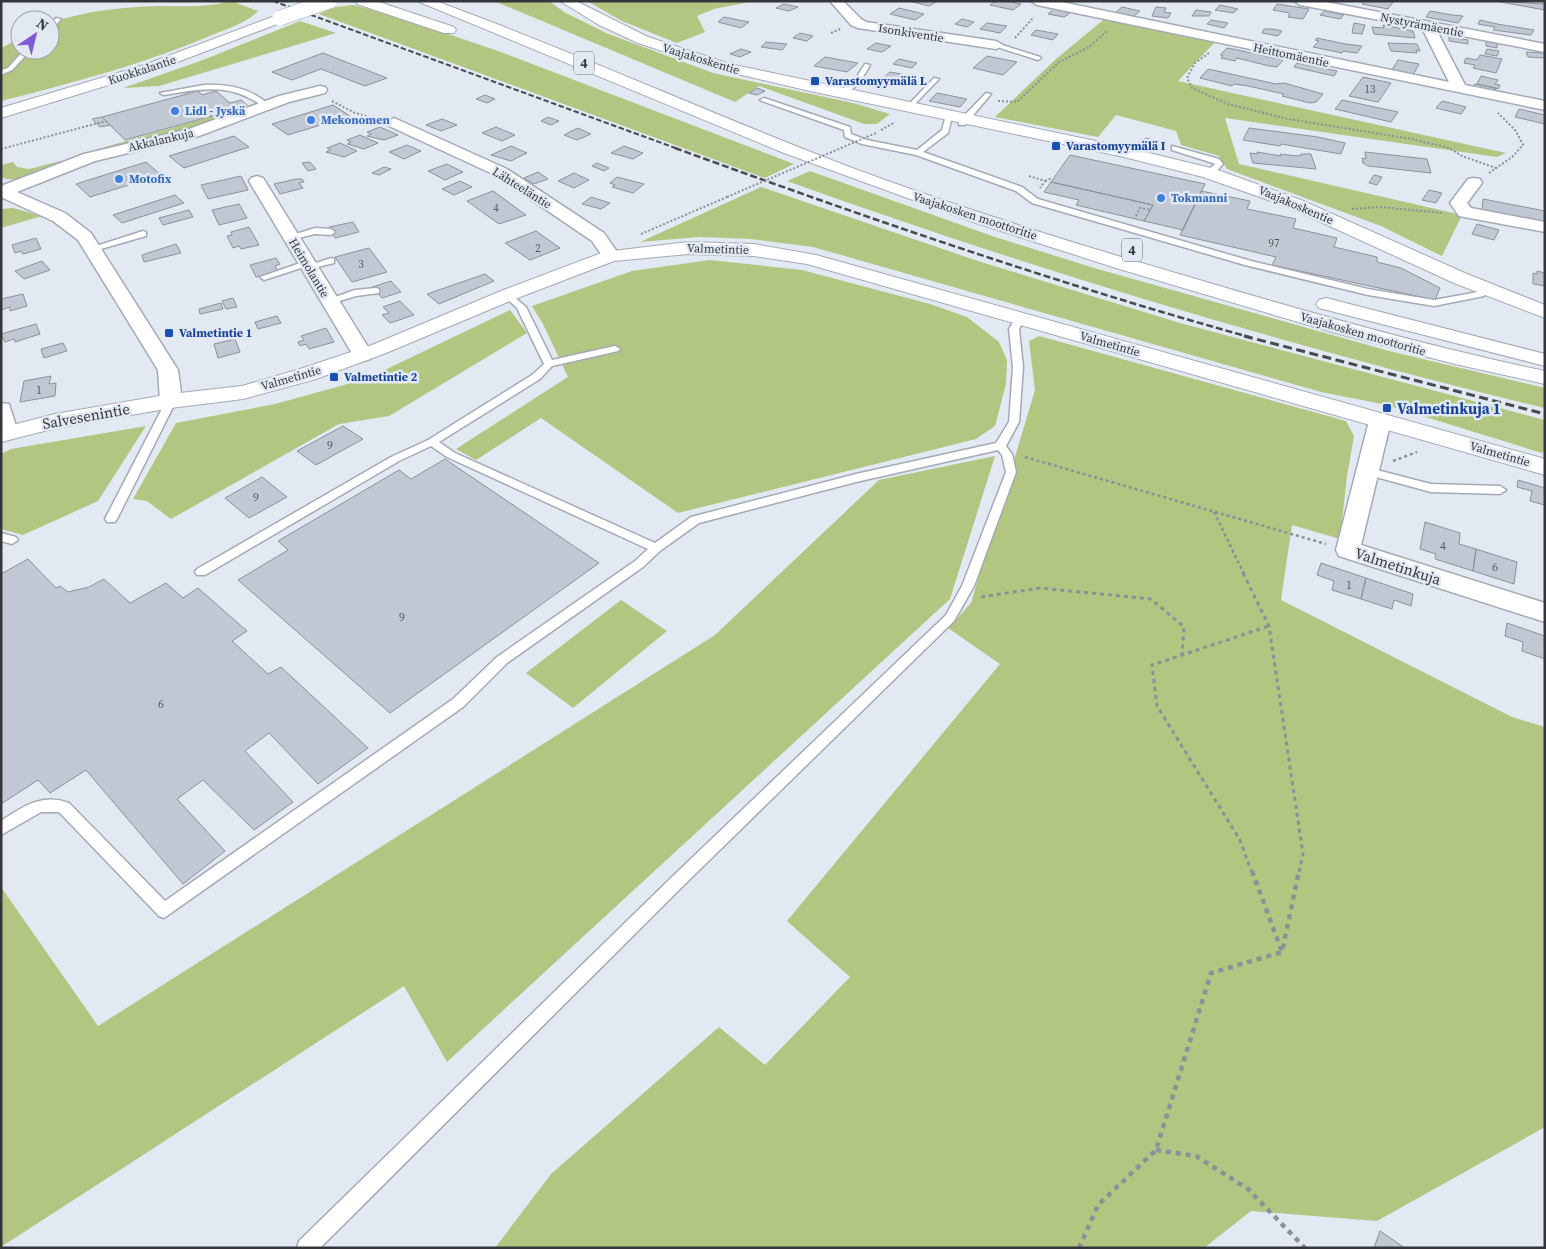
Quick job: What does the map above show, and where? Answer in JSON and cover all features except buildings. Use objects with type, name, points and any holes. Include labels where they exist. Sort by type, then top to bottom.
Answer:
[{"type":"main road","name":"Kuokkalantie","points":[[280,18],[291,11],[316,1]]},
{"type":"main road","name":"Kuokkalantie","points":[[1,113],[149,68],[329,1]]},
{"type":"main road","points":[[362,1],[461,34]]},
{"type":"main road","name":"Vaajakosken moottoritie","points":[[424,1],[567,55],[742,130],[920,198],[1134,267],[1451,358],[1545,378]]},
{"type":"main road","name":"Vaajakosken moottoritie","points":[[455,1],[525,25],[794,136],[1009,213],[1253,286],[1545,360]]},
{"type":"main road","name":"Vaajakoskentie","points":[[566,1],[607,25],[652,44],[758,73],[1005,131],[1036,134],[1151,158],[1210,173],[1288,201],[1484,289],[1545,312]]},
{"type":"main road","points":[[562,71],[673,111],[742,130]]},
{"type":"main road","name":"Valmetintie","points":[[171,400],[242,392],[308,374],[363,355],[508,295],[611,256],[688,248],[781,254],[808,259],[1545,467]]},
{"type":"main road","name":"Salvesenintie","points":[[4,433],[55,420],[171,400]]},
{"type":"street","name":"Isonkiventie","points":[[836,1],[856,22],[862,25],[996,45]]},
{"type":"street","name":"Nystyrämäentie","points":[[1300,1],[1545,48]]},
{"type":"street","name":"Heittomäentie","points":[[1042,2],[1460,90],[1545,106]]},
{"type":"street","points":[[1427,26],[1460,90]]},
{"type":"street","name":"Akkalankuja","points":[[2,192],[90,157],[194,133],[266,106],[323,96]]},
{"type":"street","name":"Lähteeläntie","points":[[394,123],[501,172],[598,237],[611,256]]},
{"type":"street","name":"Heimolantie","points":[[257,181],[328,301],[363,355]]},
{"type":"street","points":[[1474,183],[1458,202],[1465,212],[1545,227]]},
{"type":"street","points":[[2,192],[58,217],[75,228],[94,248],[168,370],[171,400]]},
{"type":"street","points":[[1,409],[4,433]]},
{"type":"street","name":"Valmetinkuja","points":[[1380,421],[1369,472],[1348,550],[1545,613]]},
{"type":"lane","points":[[996,45],[1038,58]]},
{"type":"lane","points":[[1,73],[18,60]]},
{"type":"lane","points":[[842,94],[859,79],[868,65]]},
{"type":"lane","points":[[913,103],[936,79]]},
{"type":"lane","points":[[162,94],[209,87],[236,88],[258,98],[266,106]]},
{"type":"lane","points":[[918,153],[957,119],[987,97]]},
{"type":"lane","points":[[764,100],[847,130],[848,135],[865,142],[918,153],[1019,189],[1035,201],[1248,263],[1368,292],[1434,303],[1481,294],[1484,289]]},
{"type":"lane","points":[[1175,148],[1216,161],[1219,164],[1210,173]]},
{"type":"lane","points":[[290,237],[315,230],[331,232]]},
{"type":"lane","points":[[94,248],[143,234]]},
{"type":"lane","points":[[264,277],[332,261]]},
{"type":"lane","points":[[328,301],[355,293],[376,291]]},
{"type":"lane","points":[[508,295],[521,307],[549,364]]},
{"type":"lane","points":[[306,1248],[678,880],[950,618],[968,586],[1011,472],[1004,450],[1014,422],[1018,367],[1014,329],[1020,318]]},
{"type":"lane","points":[[201,572],[395,459],[432,442],[536,377],[549,364],[615,349]]},
{"type":"lane","points":[[111,519],[171,400]]},
{"type":"lane","points":[[432,442],[451,455],[656,548]]},
{"type":"lane","points":[[1,829],[40,806],[56,803],[64,807],[164,911],[458,703],[502,660],[639,564],[656,548],[695,520],[912,465],[1004,450]]},
{"type":"lane","points":[[1369,472],[1430,488],[1500,490]]},
{"type":"path","points":[[996,45],[1012,41],[1042,2]]},
{"type":"path","points":[[987,97],[1017,102],[1060,62],[1089,47],[1120,19]]},
{"type":"path","points":[[1218,39],[1216,48],[1195,63],[1187,78],[1192,88],[1228,104],[1288,119],[1412,139],[1449,148],[1462,156],[1496,168]]},
{"type":"path","points":[[1474,183],[1512,157],[1523,145],[1520,136],[1509,122],[1483,102],[1482,94]]},
{"type":"path","points":[[323,96],[355,113],[394,123]]},
{"type":"path","points":[[634,238],[876,133],[890,126],[901,117]]},
{"type":"path","points":[[1,148],[106,121]]},
{"type":"path","points":[[1045,181],[1052,178]]},
{"type":"path","points":[[1346,210],[1380,207],[1436,213],[1465,212]]},
{"type":"path","points":[[1004,450],[1348,550]]},
{"type":"path","points":[[1214,512],[1269,626],[1303,854],[1282,952]]},
{"type":"path","points":[[960,601],[1040,588],[1151,599],[1184,627],[1182,655]]},
{"type":"path","points":[[1269,626],[1152,665],[1157,706],[1240,840],[1282,952]]},
{"type":"path","points":[[1079,1248],[1098,1205],[1156,1150],[1211,973],[1282,952]]},
{"type":"path","points":[[1156,1150],[1196,1156],[1248,1189],[1305,1248]]},
{"type":"green space","points":[[231,1],[258,11],[236,25],[160,55],[81,80],[1,101],[1,48],[10,43],[10,60],[60,60],[60,20],[76,15],[130,7],[204,6]]},
{"type":"green space","points":[[494,1],[549,1],[564,12],[606,33],[713,73],[853,103],[890,114],[877,124],[864,124],[759,86],[735,102]]},
{"type":"green space","points":[[587,1],[754,1],[714,9],[697,16],[705,32],[677,43],[622,21]]},
{"type":"green space","points":[[353,5],[392,15],[498,51],[794,164],[765,178],[319,14],[335,7]]},
{"type":"green space","points":[[1108,16],[1218,39],[1178,81],[1506,153],[1497,157],[1225,118],[1239,164],[1462,215],[1442,256],[1381,226],[1227,169],[1219,156],[1181,145],[1176,131],[1116,115],[1098,137],[995,117],[1056,59]]},
{"type":"green space","points":[[300,21],[336,33],[159,86],[123,88],[203,60]]},
{"type":"green space","points":[[255,104],[200,128],[84,155],[81,154]]},
{"type":"green space","points":[[61,161],[60,164],[23,179],[1,177],[1,165],[13,162],[17,167],[29,169]]},
{"type":"green space","points":[[810,171],[992,236],[1094,268],[1389,351],[1545,388],[1545,408],[1353,359],[1163,305],[880,214],[787,181]]},
{"type":"green space","points":[[761,187],[978,261],[1180,323],[1545,420],[1545,450],[1542,453],[1387,405],[1321,392],[813,247],[751,239],[699,237],[640,242]]},
{"type":"green space","points":[[13,208],[42,216],[1,228],[1,209]]},
{"type":"green space","points":[[710,260],[802,270],[930,304],[967,317],[999,342],[1007,360],[1006,384],[995,426],[976,439],[678,513],[541,418],[476,460],[456,449],[568,377],[543,324],[532,306],[632,271]]},
{"type":"green space","points":[[510,310],[527,333],[389,416],[339,424],[171,519],[147,501],[133,499],[176,423],[275,404],[366,379]]},
{"type":"green space","points":[[1039,336],[1346,421],[1354,436],[1347,476],[1340,539],[1292,525],[1281,600],[1512,717],[1545,727],[1545,1127],[1377,1221],[1251,1211],[1204,1248],[495,1248],[551,1174],[719,1027],[765,1065],[850,977],[787,921],[1000,664],[948,628],[971,603],[1035,390],[1029,341]]},
{"type":"green space","points":[[146,426],[98,501],[23,535],[1,529],[1,454],[11,449]]},
{"type":"green space","points":[[995,456],[950,599],[447,1062],[404,986],[1,1247],[1,887],[98,1026],[715,635],[879,480]]},
{"type":"green space","points":[[621,600],[667,631],[573,708],[526,673]]},
{"type":"railway","points":[[273,1],[678,149]]},
{"type":"railway","points":[[675,148],[817,199],[1032,272],[1249,337]]},
{"type":"railway","points":[[1244,336],[1545,414]]},
{"type":"place","name":"Varastomyymälä L","points":[[815,81]]},
{"type":"place","name":"Lidl - Jyskä","points":[[175,111]]},
{"type":"place","name":"Mekonomen","points":[[311,120]]},
{"type":"place","name":"Varastomyymälä I","points":[[1056,146]]},
{"type":"place","name":"Motofix","points":[[119,179]]},
{"type":"place","name":"Tokmanni","points":[[1161,198]]},
{"type":"place","name":"Valmetintie 1","points":[[169,333]]},
{"type":"place","name":"Valmetintie 2","points":[[334,377]]},
{"type":"place","name":"Valmetinkuja 1","points":[[1387,408]]}]
